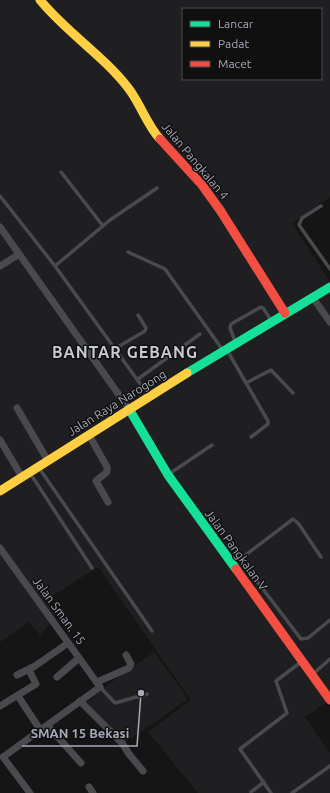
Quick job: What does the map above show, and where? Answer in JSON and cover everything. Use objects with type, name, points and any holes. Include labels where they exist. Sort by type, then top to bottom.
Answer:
[{"type":"street","name":"Jalan Pangkalan 4","points":[[40,0],[53,16],[115,73],[130,90],[156,135],[202,185],[220,210],[285,313]]},
{"type":"street","points":[[0,228],[129,409]]},
{"type":"street","points":[[0,266],[18,255]]},
{"type":"street","name":"Jalan Raya Narogong","points":[[0,491],[235,343],[330,287]]},
{"type":"street","points":[[313,298],[330,322]]},
{"type":"street","points":[[17,408],[48,460]]},
{"type":"street","name":"Jalan Pangkalan V","points":[[129,409],[168,475],[330,700]]},
{"type":"street","points":[[89,435],[107,467],[106,472],[96,481],[108,502]]},
{"type":"street","points":[[0,440],[26,474]]},
{"type":"street","name":"Jalan Sman. 15","points":[[0,548],[99,685]]},
{"type":"street","points":[[17,675],[29,670],[68,643]]},
{"type":"street","points":[[30,793],[2,758],[48,726],[99,685],[129,668],[131,664],[126,655]]},
{"type":"street","points":[[57,677],[79,658]]},
{"type":"street","points":[[0,706],[36,684],[29,670]]},
{"type":"street","points":[[18,696],[41,731]]},
{"type":"street","points":[[80,700],[122,743],[143,772]]},
{"type":"street","points":[[48,726],[81,763]]},
{"type":"lane","points":[[61,172],[103,226]]},
{"type":"lane","points":[[55,266],[103,226],[157,188]]},
{"type":"lane","points":[[0,196],[55,266],[150,396]]},
{"type":"lane","points":[[321,206],[302,218],[299,225],[330,269]]},
{"type":"lane","points":[[128,252],[165,269],[225,350],[268,421],[268,424],[251,437]]},
{"type":"lane","points":[[235,343],[230,328],[231,324],[261,307],[271,321]]},
{"type":"lane","points":[[116,348],[145,332],[146,328],[138,315]]},
{"type":"lane","points":[[138,379],[200,334]]},
{"type":"lane","points":[[246,383],[271,370],[293,393]]},
{"type":"lane","points":[[168,475],[212,445]]},
{"type":"lane","points":[[38,467],[152,631]]},
{"type":"lane","points":[[26,474],[92,568]]},
{"type":"lane","points":[[232,565],[293,519],[298,523],[321,557]]},
{"type":"lane","points":[[240,559],[301,639],[308,638],[330,620]]},
{"type":"lane","points":[[312,674],[330,659]]},
{"type":"lane","points":[[271,793],[240,749],[287,713],[276,681],[302,661]]},
{"type":"lane","points":[[99,685],[116,703],[147,694]]},
{"type":"lane","points":[[292,793],[330,766]]},
{"type":"lane","points":[[252,792],[264,782]]},
{"type":"shaded area","points":[[0,0],[330,0],[330,197],[292,223],[330,282],[330,700],[305,717],[330,753],[330,793],[198,793],[148,732],[191,700],[98,567],[45,601],[56,618],[40,635],[29,622],[0,642]]},
{"type":"shaded area","points":[[154,652],[188,699],[126,742],[87,703],[105,687]]},
{"type":"traffic: fast","points":[[187,373],[330,287]]},
{"type":"traffic: fast","points":[[129,409],[168,475],[236,569]]},
{"type":"traffic: slow","points":[[40,0],[119,77],[133,95],[151,128],[160,139]]},
{"type":"traffic: slow","points":[[0,491],[187,373]]},
{"type":"traffic: jam","points":[[160,139],[202,185],[220,210],[285,313]]},
{"type":"traffic: jam","points":[[236,569],[330,700]]},
{"type":"place","name":"SMAN 15 Bekasi","points":[[141,693]]},
{"type":"district","name":"BANTAR GEBANG","points":[[125,352]]}]
